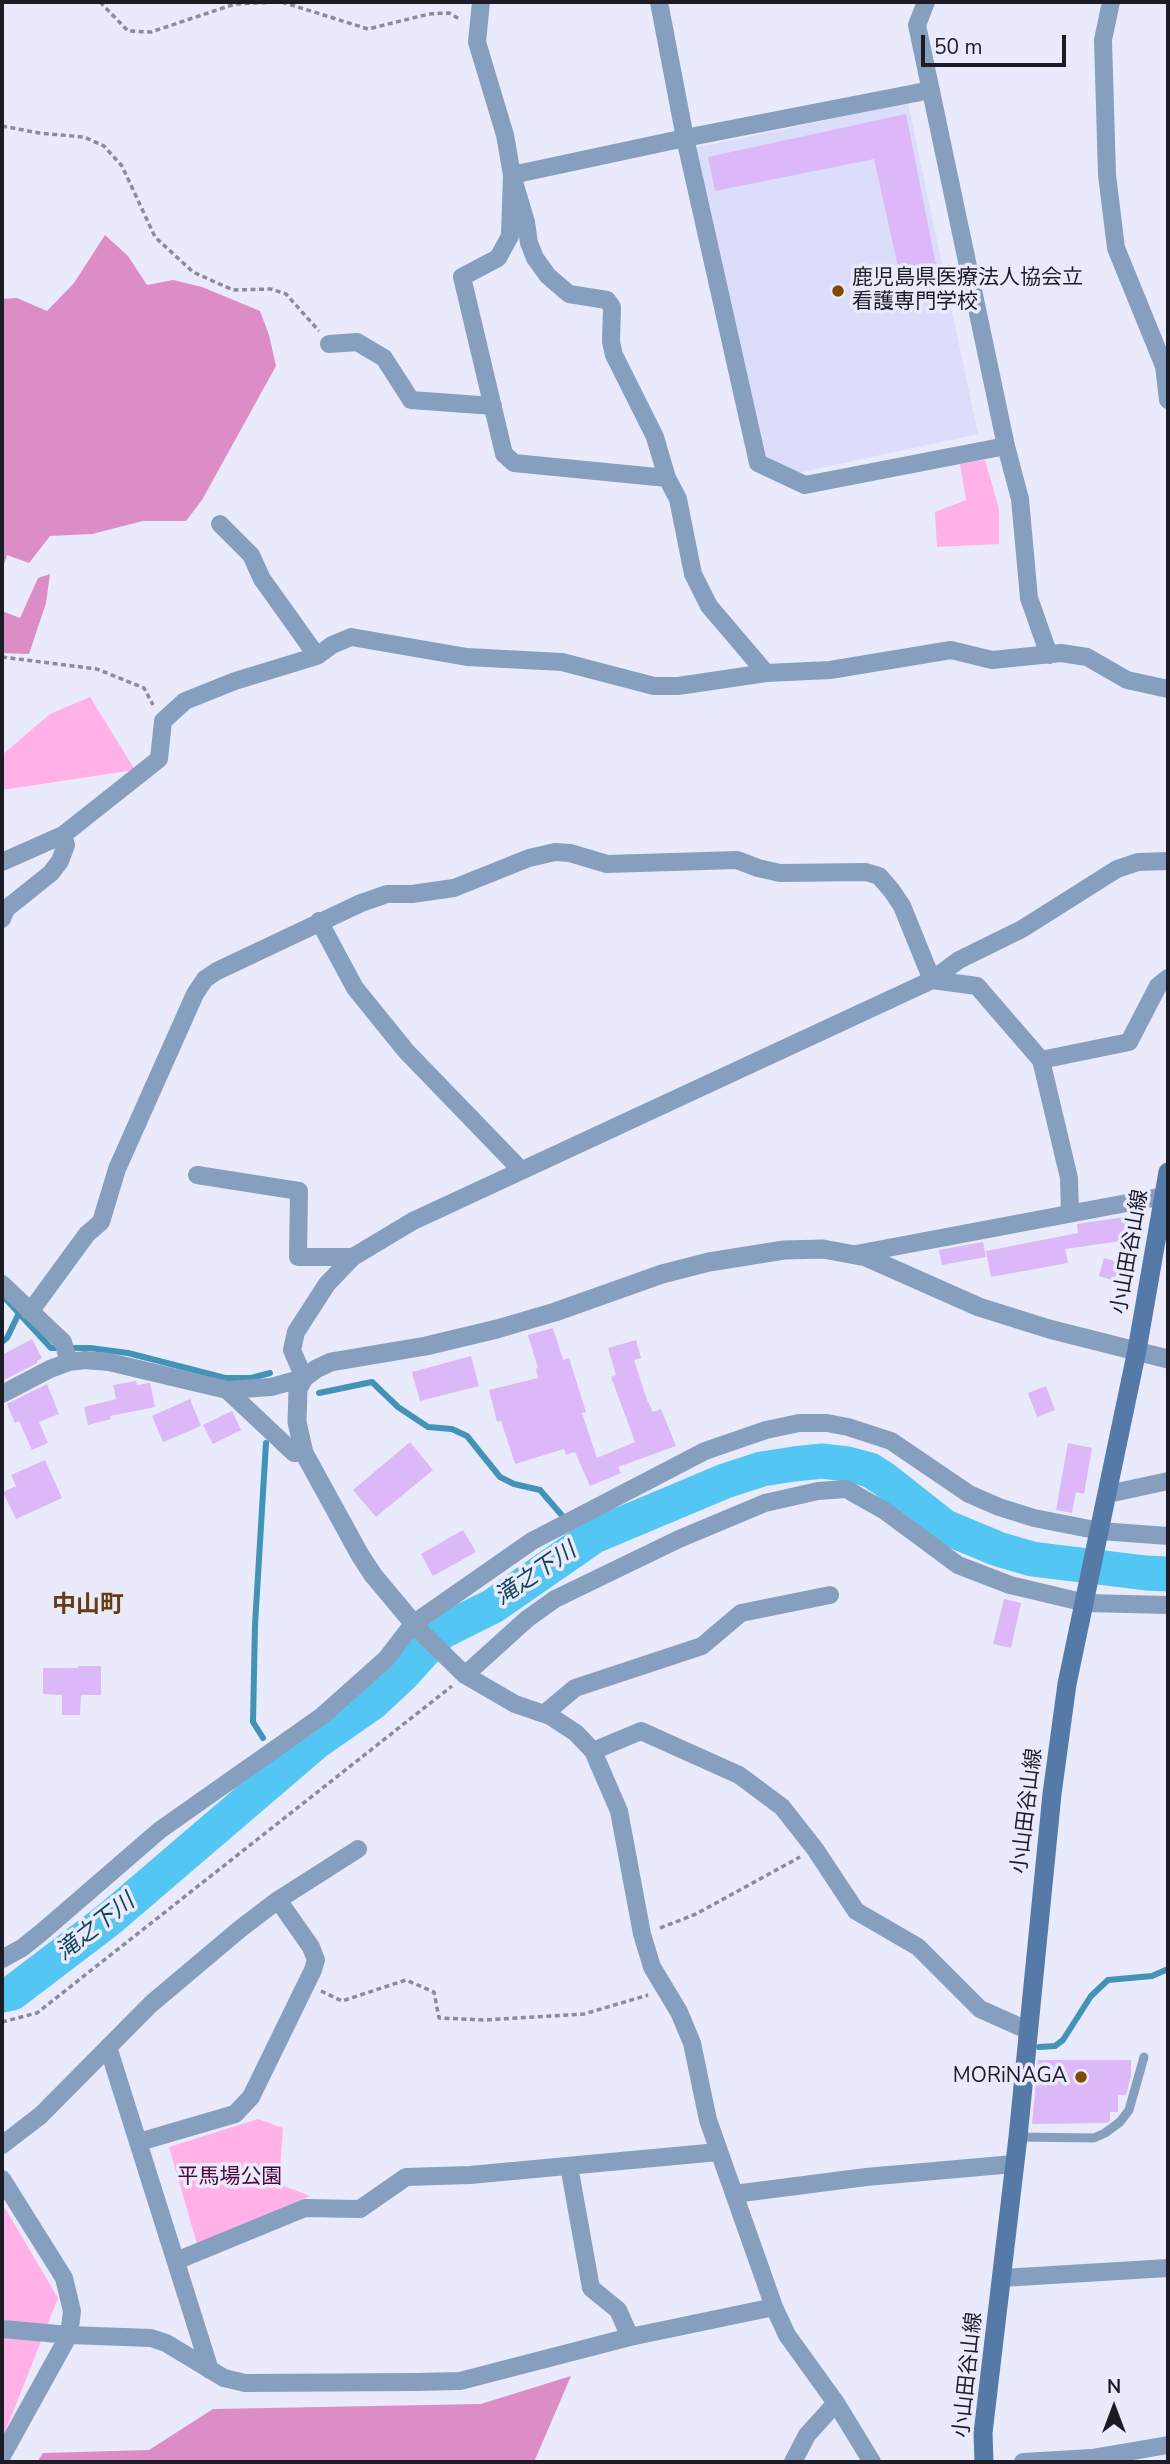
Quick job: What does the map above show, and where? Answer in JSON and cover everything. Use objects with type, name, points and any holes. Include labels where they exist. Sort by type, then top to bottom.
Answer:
[{"type":"main road","name":"小山田谷山線","points":[[984,2462],[983,2433],[1018,2137],[1052,1794],[1067,1684],[1087,1599],[1137,1350],[1168,1172]]},
{"type":"street","points":[[481,2],[477,42],[505,135],[512,175],[535,258],[548,276],[569,294],[607,300],[612,307],[610,334],[614,355],[655,437],[667,478],[678,499],[691,564],[698,584],[709,606],[766,673]]},
{"type":"street","points":[[659,2],[685,138],[758,463],[805,485],[1006,446]]},
{"type":"street","points":[[926,2],[917,25],[1006,446],[1020,499],[1030,598],[1049,655]]},
{"type":"street","points":[[1111,2],[1103,40],[1107,175],[1116,248],[1164,366],[1168,400]]},
{"type":"street","points":[[512,175],[931,90]]},
{"type":"street","points":[[512,175],[510,236],[498,258],[462,277],[503,454],[514,463],[667,478]]},
{"type":"street","points":[[329,344],[357,341],[384,358],[411,400],[493,406]]},
{"type":"street","points":[[220,524],[251,555],[262,579],[317,656]]},
{"type":"street","points":[[2,862],[63,835],[159,759],[163,720],[185,701],[235,681],[317,656],[332,645],[351,637],[467,657],[562,662],[654,686],[678,686],[766,673],[830,670],[951,650],[992,660],[1061,653],[1087,657],[1127,680],[1168,689]]},
{"type":"street","points":[[2,919],[6,909],[51,873],[60,861],[66,845],[63,835]]},
{"type":"street","points":[[30,1311],[86,1234],[101,1222],[117,1168],[195,994],[205,979],[319,921],[387,894],[412,894],[454,888],[529,858],[555,852],[570,853],[607,864],[737,860],[780,873],[866,872],[879,876],[902,906],[932,981]]},
{"type":"street","points":[[304,1378],[292,1349],[296,1332],[327,1284],[353,1257],[413,1221],[932,981],[959,960],[1022,929],[1117,869],[1138,862],[1168,861]]},
{"type":"street","points":[[319,921],[355,988],[406,1051],[522,1170]]},
{"type":"street","points":[[1041,1060],[1129,1042],[1158,986],[1168,978]]},
{"type":"street","points":[[932,981],[977,986],[1041,1060],[1069,1178],[1070,1213]]},
{"type":"street","points":[[197,1175],[299,1191],[298,1257],[353,1257]]},
{"type":"street","points":[[856,1254],[1164,1196]]},
{"type":"street","points":[[2,1284],[30,1311],[66,1353],[227,1390],[271,1387],[304,1378],[331,1362],[426,1346],[497,1329],[555,1312],[662,1274],[709,1262],[784,1250],[823,1249],[856,1254],[979,1307],[1049,1329],[1168,1359]]},
{"type":"street","points":[[2,1394],[66,1353]]},
{"type":"street","points":[[304,1378],[298,1389],[296,1405],[304,1453],[373,1575],[416,1627],[460,1671],[515,1704],[544,1714],[576,1733],[593,1751],[618,1811],[642,1934],[652,1967],[679,2012],[692,2043],[718,2152],[774,2307],[787,2335],[836,2403],[872,2462]]},
{"type":"street","points":[[227,1390],[294,1452],[304,1453]]},
{"type":"street","points":[[2,1959],[42,1932],[160,1830],[322,1716],[386,1659],[416,1627],[491,1569],[556,1529],[705,1451],[766,1430],[799,1423],[827,1423],[891,1441],[969,1494],[999,1507],[1100,1535],[1168,1536]]},
{"type":"street","points":[[1108,1494],[1168,1481]]},
{"type":"street","points":[[460,1671],[555,1599],[679,1539],[752,1508],[818,1491],[846,1489],[886,1511],[958,1565],[1010,1585],[1087,1599],[1168,1605]]},
{"type":"street","points":[[544,1714],[575,1688],[702,1646],[741,1613],[830,1595]]},
{"type":"street","points":[[593,1751],[641,1731],[739,1775],[782,1807],[815,1849],[856,1910],[918,1947],[979,2009],[1027,2030]]},
{"type":"street","points":[[2,2145],[41,2115],[151,2004],[240,1929],[278,1900],[358,1849]]},
{"type":"street","points":[[139,2142],[235,2114],[251,2097],[316,1960],[311,1947],[278,1900]]},
{"type":"street","points":[[108,2047],[210,2370]]},
{"type":"street","points":[[176,2261],[305,2208],[360,2209],[406,2176],[470,2175],[718,2152]]},
{"type":"street","points":[[734,2194],[1014,2164]]},
{"type":"street","points":[[569,2166],[591,2288],[618,2311],[630,2337]]},
{"type":"street","points":[[2,2179],[64,2278],[72,2311],[69,2335],[2,2456]]},
{"type":"street","points":[[1002,2278],[1168,2268]]},
{"type":"street","points":[[2,2329],[151,2339],[166,2343],[224,2378],[244,2383],[460,2381],[630,2337],[774,2307]]},
{"type":"street","points":[[793,2462],[807,2435],[836,2403]]},
{"type":"street","points":[[1023,2462],[1092,2458],[1168,2445]]},
{"type":"lane","points":[[1018,2137],[1094,2138],[1105,2133],[1120,2122],[1129,2109],[1144,2057]]},
{"type":"path","points":[[100,2],[128,31],[151,32],[235,4],[276,2]]},
{"type":"path","points":[[282,2],[368,29],[429,14],[449,13],[478,31]]},
{"type":"path","points":[[2,126],[39,134],[84,137],[104,146],[122,166],[155,237],[193,272],[233,290],[271,289],[286,293],[329,344]]},
{"type":"path","points":[[2,657],[97,669],[144,688],[163,720]]},
{"type":"path","points":[[2,2022],[37,2013],[460,1671]]},
{"type":"path","points":[[642,1934],[696,1914],[815,1849]]},
{"type":"path","points":[[306,1984],[342,2001],[406,1980],[434,1992],[439,2018],[485,2020],[584,2014],[665,1991]]},
{"type":"shaded area","name":"鹿児島県医療法人協会立 看護専門学校","points":[[908,103],[978,434],[797,473],[764,455],[695,148]]},
{"type":"shaded area","points":[[105,235],[128,256],[147,285],[173,280],[202,287],[260,311],[276,366],[202,500],[186,521],[143,521],[92,534],[50,536],[29,563],[7,555],[2,571],[2,299],[17,298],[47,311],[74,283]]},
{"type":"shaded area","points":[[50,574],[46,603],[29,654],[2,653],[2,611],[20,618],[38,578]]},
{"type":"shaded area","points":[[571,2376],[534,2462],[37,2462],[43,2453],[149,2450],[213,2409],[481,2404]]},
{"type":"green space","points":[[985,460],[999,509],[999,544],[937,547],[935,512],[966,500],[960,464]]},
{"type":"green space","points":[[90,697],[135,770],[2,790],[2,755],[50,714]]},
{"type":"green space","name":"平馬場公園","points":[[258,2119],[283,2128],[279,2184],[310,2196],[197,2244],[169,2147]]},
{"type":"green space","points":[[2,2203],[58,2298],[6,2430],[2,2448]]},
{"type":"building","name":"鹿児島県医療法人協会立 看護専門学校","points":[[906,114],[941,290],[905,298],[874,159],[715,191],[708,157]]},
{"type":"building","points":[[1131,1216],[1135,1239],[1065,1249],[1068,1263],[991,1277],[986,1251],[1078,1233],[1077,1224]]},
{"type":"building","points":[[983,1242],[986,1257],[942,1265],[939,1250]]},
{"type":"building","points":[[1104,1258],[1126,1264],[1121,1283],[1099,1276]]},
{"type":"building","points":[[553,1328],[563,1360],[569,1358],[586,1412],[582,1413],[597,1458],[635,1442],[611,1377],[616,1375],[608,1348],[636,1340],[641,1358],[634,1360],[647,1400],[653,1412],[661,1409],[676,1446],[618,1467],[621,1473],[590,1486],[575,1452],[566,1455],[564,1449],[515,1464],[501,1421],[497,1422],[489,1390],[538,1378],[538,1368],[528,1335]]},
{"type":"building","points":[[32,1339],[42,1358],[2,1381],[2,1355]]},
{"type":"building","points":[[471,1356],[479,1386],[420,1401],[412,1372]]},
{"type":"building","points":[[136,1381],[137,1385],[150,1383],[155,1407],[110,1416],[111,1419],[88,1425],[84,1407],[116,1399],[113,1385]]},
{"type":"building","points":[[47,1384],[59,1414],[39,1422],[48,1443],[32,1450],[19,1421],[15,1423],[7,1404]]},
{"type":"building","points":[[1046,1386],[1055,1410],[1037,1417],[1028,1393]]},
{"type":"building","points":[[190,1399],[201,1426],[163,1442],[152,1416]]},
{"type":"building","points":[[232,1411],[241,1430],[213,1444],[203,1425]]},
{"type":"building","points":[[410,1442],[433,1470],[376,1517],[353,1490]]},
{"type":"building","points":[[1068,1443],[1092,1448],[1084,1494],[1076,1492],[1072,1513],[1056,1510]]},
{"type":"building","points":[[45,1460],[62,1498],[16,1519],[3,1492],[16,1486],[11,1475]]},
{"type":"building","points":[[463,1530],[476,1552],[433,1576],[421,1554]]},
{"type":"building","points":[[1004,1599],[1021,1603],[1011,1648],[993,1644]]},
{"type":"building","points":[[101,1666],[101,1695],[81,1695],[80,1715],[62,1715],[62,1695],[43,1694],[43,1668]]},
{"type":"building","name":"MORiNAGA","points":[[1038,2060],[1131,2060],[1131,2076],[1126,2095],[1118,2095],[1118,2112],[1110,2112],[1110,2121],[1106,2123],[1032,2124]]},
{"type":"waterway","points":[[3,1296],[51,1348],[90,1348],[128,1353],[225,1378],[251,1378],[270,1373]]},
{"type":"waterway","points":[[2,1342],[7,1338],[19,1313]]},
{"type":"waterway","points":[[319,1393],[372,1382],[398,1407],[428,1427],[452,1429],[467,1436],[500,1477],[514,1484],[540,1490],[585,1542]]},
{"type":"waterway","points":[[263,1738],[253,1722],[255,1625],[266,1443]]},
{"type":"waterway","name":"滝之下川","points":[[2,1995],[12,1993],[108,1920],[316,1742],[372,1703],[441,1632],[493,1606],[594,1536],[725,1481],[762,1469],[794,1464],[822,1461],[847,1464],[870,1470],[945,1527],[998,1549],[1032,1559],[1168,1574]]},
{"type":"waterway","name":"滝之下川","points":[[280,1765],[283,1770]]},
{"type":"waterway","points":[[1039,2047],[1055,2046],[1063,2040],[1091,1996],[1108,1980],[1152,1976],[1168,1969]]},
{"type":"place","name":"鹿児島県医療法人協会立 看護専門学校","points":[[838,291]]},
{"type":"place","name":"MORiNAGA","points":[[1081,2077]]},
{"type":"district","name":"中山町","points":[[88,1606]]}]
